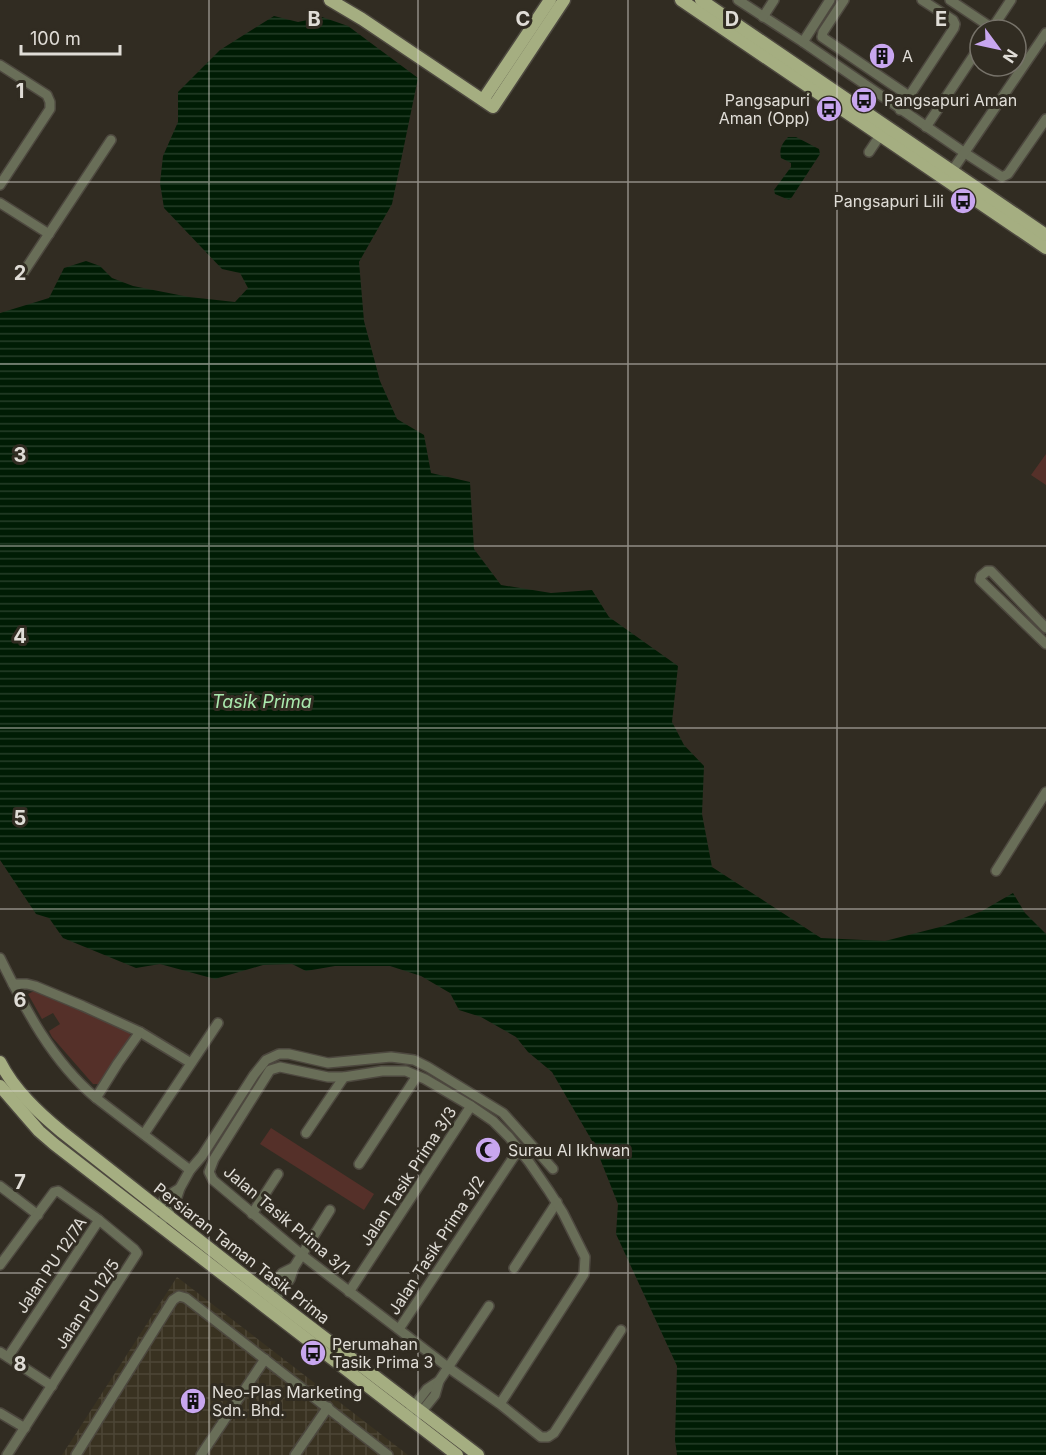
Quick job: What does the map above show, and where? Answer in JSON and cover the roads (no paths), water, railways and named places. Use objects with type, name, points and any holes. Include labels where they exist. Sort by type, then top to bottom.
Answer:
[{"type":"main road","points":[[330,0],[493,107],[564,0]]},
{"type":"main road","points":[[483,100],[550,0]]},
{"type":"main road","points":[[691,2],[883,131],[1046,248]]},
{"type":"main road","points":[[883,131],[952,171],[1046,235]]},
{"type":"main road","name":"Persiaran Taman Tasik Prima","points":[[2,1069],[41,1115],[159,1216],[414,1414],[478,1455]]},
{"type":"main road","name":"Persiaran Taman Tasik Prima","points":[[0,1086],[39,1131],[271,1296],[414,1414],[457,1455]]},
{"type":"street","points":[[738,0],[804,42],[900,110],[1002,177],[1008,174],[1046,119]]},
{"type":"street","points":[[763,17],[774,0]]},
{"type":"street","points":[[804,42],[830,0]]},
{"type":"street","points":[[844,0],[822,37],[909,96]]},
{"type":"street","points":[[900,110],[954,28],[953,20],[922,0]]},
{"type":"street","points":[[951,0],[976,18]]},
{"type":"street","points":[[999,18],[1011,0]]},
{"type":"street","points":[[952,171],[1046,33]]},
{"type":"street","points":[[926,127],[968,64]]},
{"type":"street","points":[[0,65],[47,95],[50,102],[50,109],[0,185]]},
{"type":"street","points":[[870,152],[883,131]]},
{"type":"street","points":[[23,273],[111,140]]},
{"type":"street","points":[[0,203],[49,234]]},
{"type":"street","points":[[1046,628],[991,571],[981,576],[981,580],[1046,644]]},
{"type":"street","points":[[996,871],[1046,792]]},
{"type":"street","points":[[0,958],[44,1040],[82,1086],[190,1170]]},
{"type":"street","points":[[13,984],[35,986],[140,1032],[191,1063]]},
{"type":"street","points":[[144,1134],[218,1023]]},
{"type":"street","points":[[96,1098],[140,1032]]},
{"type":"street","points":[[159,1216],[167,1196],[180,1188],[254,1075],[266,1060],[279,1054],[289,1054],[328,1063],[391,1057],[414,1060],[503,1113],[553,1169]]},
{"type":"street","name":"Jalan Tasik Prima 3/1","points":[[500,1404],[584,1274],[585,1257],[557,1202],[519,1149],[493,1121],[425,1079],[406,1071],[382,1071],[328,1077],[280,1067],[270,1070],[214,1159],[209,1172],[213,1180],[302,1255],[541,1437],[548,1437],[554,1433],[621,1330]]},
{"type":"street","points":[[359,1164],[417,1076]]},
{"type":"street","points":[[306,1133],[344,1077]]},
{"type":"street","name":"Jalan Tasik Prima 3/3","points":[[350,1292],[471,1106]]},
{"type":"street","name":"Jalan Tasik Prima 3/2","points":[[399,1329],[519,1149]]},
{"type":"street","points":[[252,1214],[278,1174]]},
{"type":"street","points":[[0,1186],[38,1215],[0,1266]]},
{"type":"street","name":"Jalan PU 12/5","points":[[7,1455],[136,1253],[135,1249],[99,1220],[58,1191],[54,1192],[38,1215]]},
{"type":"street","points":[[514,1268],[557,1202]]},
{"type":"street","points":[[271,1296],[282,1273],[294,1267],[330,1210]]},
{"type":"street","name":"Jalan PU 12/7A","points":[[4,1355],[99,1220]]},
{"type":"street","points":[[76,1455],[173,1300],[179,1296],[186,1298],[388,1455]]},
{"type":"street","points":[[414,1414],[427,1389],[440,1381],[489,1306]]},
{"type":"street","points":[[4,1355],[52,1386]]},
{"type":"street","points":[[201,1455],[265,1359]]},
{"type":"street","points":[[296,1455],[328,1407]]},
{"type":"street","points":[[0,1413],[25,1428]]},
{"type":"water","name":"Tasik Prima","points":[[274,16],[298,22],[322,17],[348,26],[418,78],[392,204],[359,262],[364,321],[380,381],[397,419],[424,435],[431,473],[470,482],[474,549],[501,585],[551,593],[592,590],[609,617],[678,666],[672,722],[684,745],[704,766],[702,814],[712,867],[821,938],[885,941],[940,927],[982,911],[1013,893],[1025,913],[1046,934],[1046,1455],[677,1455],[675,1440],[677,1366],[616,1234],[618,1204],[595,1146],[552,1072],[528,1052],[516,1037],[481,1017],[459,1010],[450,993],[421,976],[390,966],[335,966],[306,971],[292,964],[263,965],[215,979],[160,964],[136,968],[63,938],[49,918],[36,914],[0,860],[0,313],[49,298],[64,268],[86,261],[100,266],[112,278],[133,286],[189,297],[235,302],[248,288],[240,273],[222,269],[164,208],[160,183],[163,156],[178,122],[178,92],[220,50]]},
{"type":"water","points":[[788,137],[796,137],[819,149],[820,154],[789,200],[775,194],[774,190],[791,167],[791,163],[781,158],[780,155],[782,146]]},
{"type":"place","name":"A","points":[[882,56]]},
{"type":"place","name":"Pangsapuri Aman","points":[[864,100]]},
{"type":"place","name":"Pangsapuri Aman (Opp)","points":[[829,109]]},
{"type":"place","name":"Pangsapuri Lili","points":[[963,201]]},
{"type":"place","name":"Surau Al Ikhwan","points":[[488,1150]]},
{"type":"place","name":"Perumahan Tasik Prima 3","points":[[313,1353]]},
{"type":"place","name":"Neo-Plas Marketing Sdn. Bhd.","points":[[193,1401]]}]
